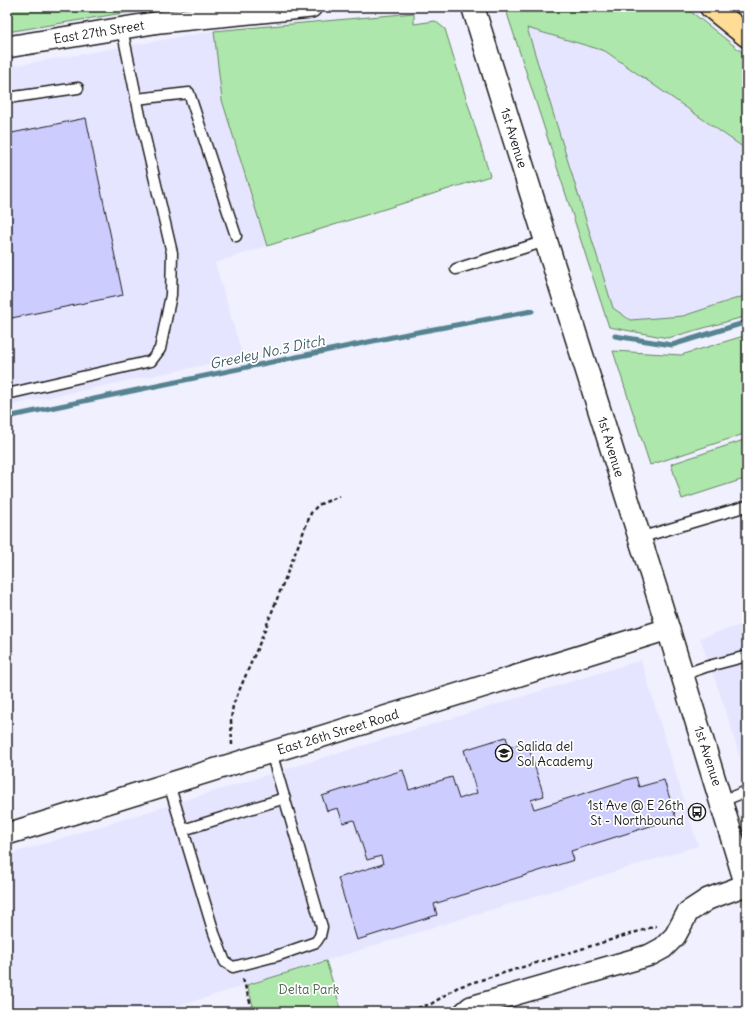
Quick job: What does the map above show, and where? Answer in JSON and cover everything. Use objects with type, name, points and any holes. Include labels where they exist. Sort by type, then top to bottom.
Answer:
[{"type":"highway","points":[[711,7],[747,36]]},
{"type":"main road","name":"1st Avenue","points":[[473,7],[722,801],[747,886]]},
{"type":"street","name":"East 27th Street","points":[[7,47],[160,22],[312,7]]},
{"type":"street","name":"East 26th Street Road","points":[[7,834],[668,629]]},
{"type":"street","points":[[465,1012],[471,1007],[650,955],[663,948],[675,936],[688,912],[708,899],[747,886]]},
{"type":"lane","points":[[7,394],[151,361],[160,349],[171,295],[172,253],[136,99],[122,29]]},
{"type":"lane","points":[[7,98],[78,88]]},
{"type":"lane","points":[[136,99],[190,94],[236,236]]},
{"type":"lane","points":[[456,269],[546,241]]},
{"type":"lane","points":[[639,538],[747,506]]},
{"type":"lane","points":[[682,675],[705,667],[747,656]]},
{"type":"lane","points":[[169,784],[214,933],[225,962],[233,967],[276,956],[316,942],[320,936],[322,927],[271,752]]},
{"type":"lane","points":[[722,801],[747,791]]},
{"type":"lane","points":[[183,830],[285,798]]},
{"type":"path","points":[[234,764],[230,720],[232,704],[260,642],[311,513],[318,505],[340,496]]},
{"type":"path","points":[[404,1012],[431,1004],[458,987],[661,925]]},
{"type":"path","points":[[243,979],[253,1012]]},
{"type":"shaded area","points":[[527,28],[605,51],[747,150],[747,295],[683,316],[630,320],[613,308]]},
{"type":"shaded area","points":[[214,31],[222,100],[267,246],[215,263],[243,357],[7,406],[7,67]]},
{"type":"shaded area","points":[[747,623],[747,781],[725,708],[700,638]]},
{"type":"shaded area","name":"Salida del Sol Academy","points":[[641,660],[698,846],[159,1012],[7,1012],[7,855]]},
{"type":"green space","points":[[7,7],[160,7],[7,32]]},
{"type":"green space","points":[[505,7],[685,7],[747,56],[747,150],[605,51],[527,28],[613,308],[630,320],[683,316],[747,295],[747,316],[668,338],[609,327]]},
{"type":"green space","points":[[735,7],[747,7],[747,18]]},
{"type":"green space","points":[[414,13],[414,24],[435,21],[445,29],[490,176],[267,246],[222,100],[214,31]]},
{"type":"green space","points":[[747,335],[747,433],[650,465],[613,351],[681,355]]},
{"type":"green space","points":[[744,440],[747,449],[747,478],[682,499],[671,464]]},
{"type":"green space","name":"Delta Park","points":[[326,961],[342,1012],[255,1012],[247,985]]},
{"type":"building","points":[[86,118],[123,295],[7,319],[7,134]]},
{"type":"building","points":[[506,737],[509,747],[527,742],[544,796],[531,800],[534,809],[636,777],[639,787],[664,780],[676,818],[571,851],[574,860],[434,904],[437,915],[357,940],[338,878],[383,864],[381,856],[367,860],[354,820],[343,823],[338,808],[327,811],[322,796],[403,770],[409,790],[452,777],[459,799],[477,793],[464,750]]},
{"type":"waterway","name":"Greeley No.3 Ditch","points":[[7,417],[407,334],[532,311]]},
{"type":"waterway","name":"Greeley No.3 Ditch","points":[[615,336],[672,345],[747,322]]},
{"type":"place","name":"Salida del Sol Academy","points":[[504,753]]},
{"type":"place","name":"1st Ave @ E 26th St - Northbound","points":[[697,812]]}]
